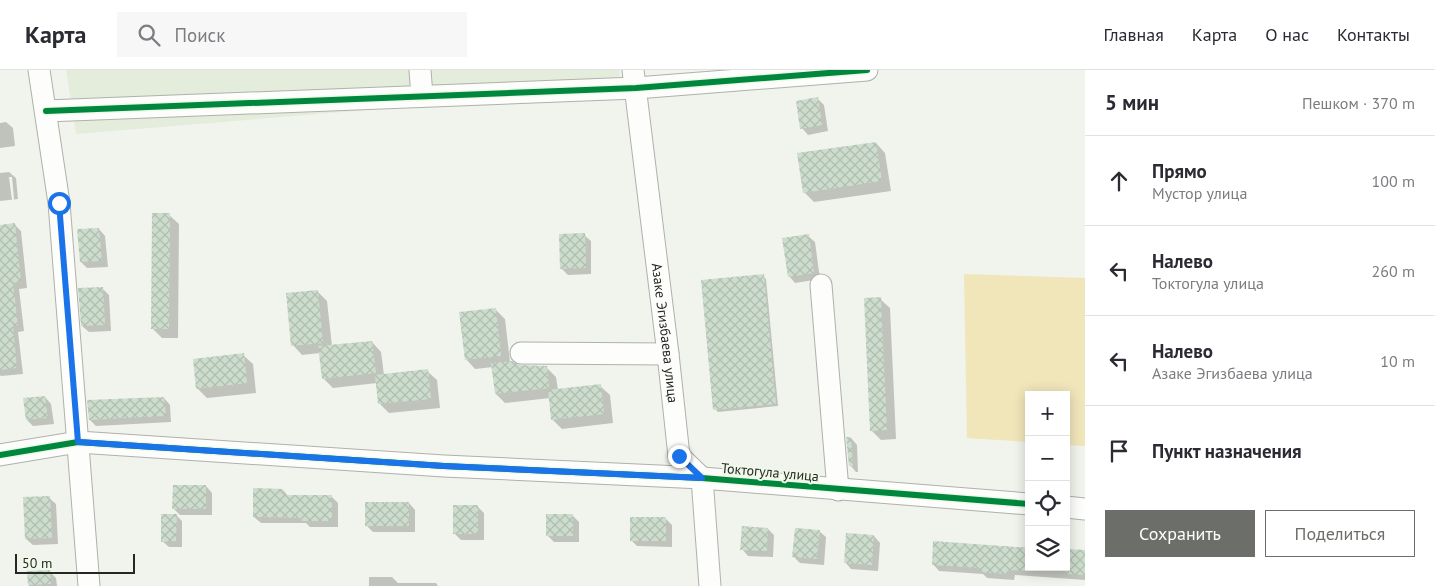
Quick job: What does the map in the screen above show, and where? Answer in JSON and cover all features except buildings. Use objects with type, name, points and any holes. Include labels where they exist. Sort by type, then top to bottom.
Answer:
[{"type":"street","points":[[39,70],[59,203],[89,586]]},
{"type":"street","points":[[420,70],[422,96]]},
{"type":"street","points":[[46,111],[422,96],[634,79],[868,70]]},
{"type":"street","name":"Азаке Эгизбаева улица","points":[[634,79],[679,456],[702,478]]},
{"type":"street","points":[[821,285],[838,490]]},
{"type":"street","points":[[521,353],[668,354]]},
{"type":"street","name":"Токтогула улица","points":[[0,455],[78,442],[444,466],[702,478],[1025,504]]},
{"type":"street","points":[[702,478],[710,586]]},
{"type":"street","points":[[1070,507],[1085,509]]},
{"type":"shaded area","points":[[66,70],[619,70],[621,89],[76,134]]},
{"type":"shaded area","points":[[964,274],[1085,278],[1085,446],[1070,445],[1070,391],[1025,391],[1025,442],[967,438]]},
{"type":"cycle path","points":[[46,111],[636,88],[867,70]]},
{"type":"cycle path","points":[[0,455],[78,442],[444,466],[702,478],[1025,504]]},
{"type":"route","points":[[59,203],[78,442],[444,466],[702,478],[679,456]]}]
